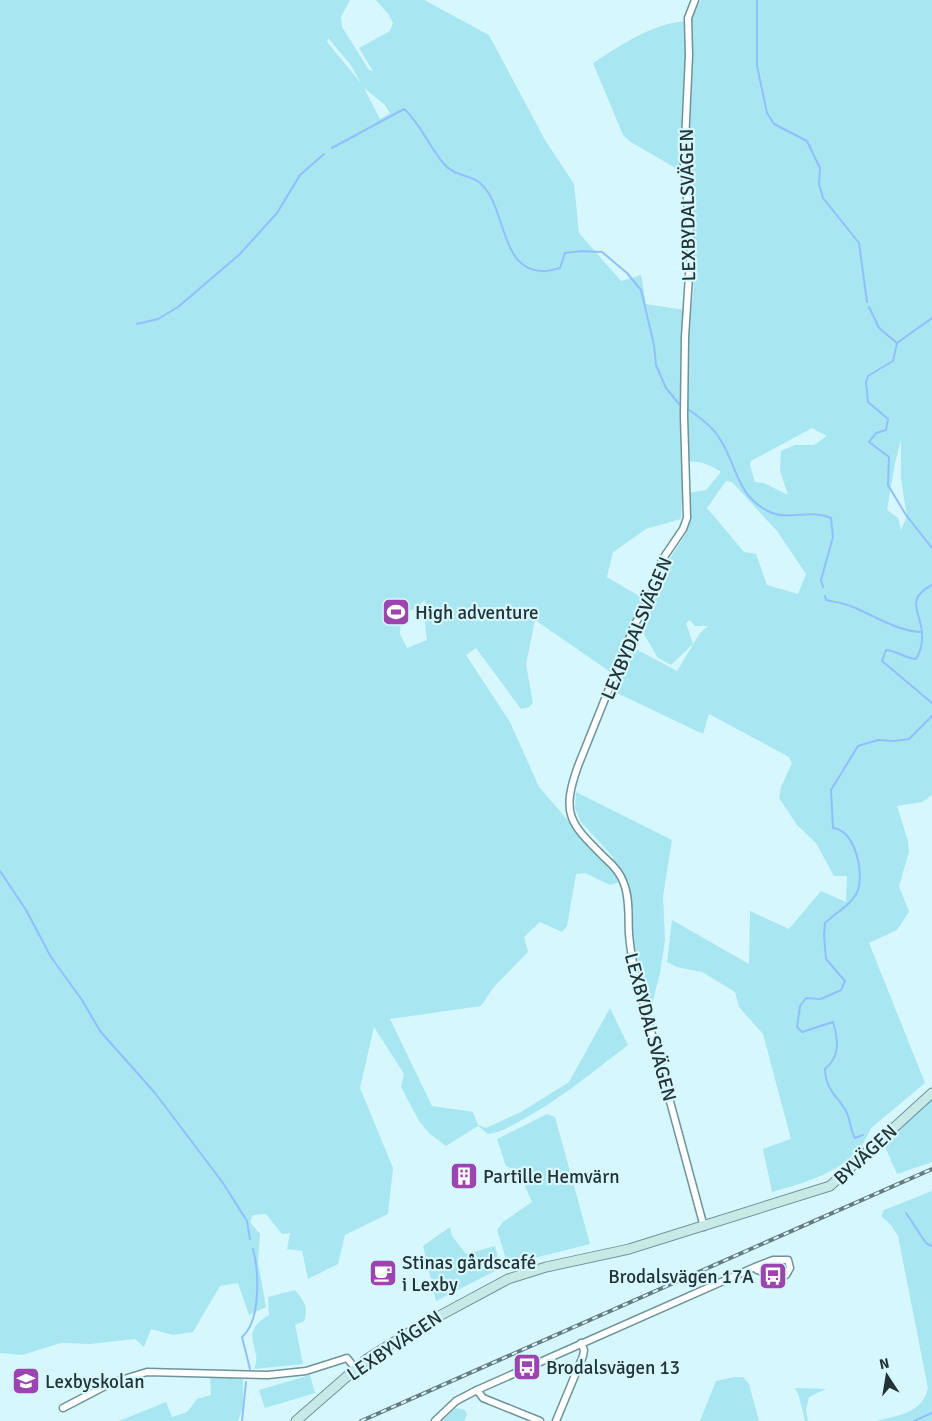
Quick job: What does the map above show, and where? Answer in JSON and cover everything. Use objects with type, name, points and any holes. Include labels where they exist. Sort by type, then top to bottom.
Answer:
[{"type":"street","name":"LEXBYDALSVÄGEN","points":[[695,0],[688,18],[689,56],[684,164],[690,245],[685,337],[684,416],[687,518],[683,529],[662,560],[651,596],[636,624],[578,766],[572,784],[570,802],[571,817],[575,826],[615,868],[625,884],[630,943],[635,972],[704,1227]]},
{"type":"street","name":"BYVÄGEN","points":[[704,1227],[830,1186],[932,1093]]},
{"type":"street","name":"LEXBYVÄGEN","points":[[296,1421],[355,1368],[415,1329],[508,1279],[546,1267],[629,1249],[704,1227]]},
{"type":"street","points":[[435,1421],[456,1401],[477,1390],[755,1267],[780,1258],[788,1260],[790,1268],[786,1275],[780,1277],[757,1270],[755,1267]]},
{"type":"street","points":[[556,1421],[583,1356],[584,1350],[581,1343]]},
{"type":"street","points":[[63,1408],[111,1383],[147,1372],[262,1376],[306,1371],[347,1358],[355,1368]]},
{"type":"street","points":[[477,1390],[483,1398],[540,1421]]},
{"type":"shaded area","points":[[0,0],[350,0],[341,17],[342,27],[369,70],[373,71],[359,48],[390,31],[393,23],[389,15],[376,0],[424,0],[489,35],[545,140],[574,184],[579,233],[621,281],[641,275],[646,304],[691,311],[694,260],[689,176],[631,142],[623,135],[593,63],[639,35],[664,25],[690,21],[701,0],[932,0],[932,795],[922,802],[897,806],[908,841],[909,852],[899,886],[909,912],[897,930],[869,943],[925,1083],[871,1128],[855,1154],[843,1163],[816,1178],[772,1192],[763,1149],[791,1139],[763,1034],[739,1007],[735,992],[702,972],[677,967],[667,962],[672,920],[749,964],[750,911],[789,929],[821,891],[846,902],[847,876],[834,876],[816,843],[797,825],[779,798],[781,787],[792,763],[789,757],[709,714],[703,734],[615,692],[632,647],[677,671],[700,633],[708,626],[695,626],[690,620],[686,623],[693,644],[671,665],[658,658],[642,631],[669,560],[687,532],[689,493],[706,490],[721,472],[703,463],[684,462],[681,519],[646,529],[613,552],[607,577],[644,599],[641,606],[635,611],[612,673],[535,620],[526,664],[533,703],[529,707],[521,709],[476,648],[466,655],[510,722],[539,787],[606,864],[614,858],[581,822],[575,808],[576,792],[672,840],[663,896],[665,940],[660,973],[651,1009],[642,987],[633,945],[630,892],[625,880],[610,885],[585,873],[576,874],[567,926],[562,932],[540,922],[524,937],[528,952],[493,988],[481,1006],[390,1019],[432,1106],[473,1112],[478,1125],[486,1128],[521,1112],[569,1082],[610,1008],[628,1045],[535,1113],[500,1131],[488,1134],[478,1126],[446,1146],[430,1134],[419,1121],[401,1087],[404,1074],[374,1027],[360,1088],[393,1168],[388,1214],[345,1235],[338,1264],[308,1279],[302,1251],[287,1249],[290,1233],[282,1234],[266,1214],[253,1215],[250,1222],[260,1234],[258,1263],[266,1307],[249,1315],[238,1283],[220,1286],[193,1332],[173,1335],[151,1329],[144,1347],[135,1339],[89,1344],[61,1343],[22,1355],[0,1353]],"holes":[[[328,38],[350,64],[361,83],[327,42]],[[364,88],[384,104],[390,113],[380,119]],[[812,428],[827,436],[814,445],[795,445],[781,451],[780,471],[788,495],[764,483],[755,482],[750,465],[751,461]],[[901,440],[901,479],[907,516],[901,530],[898,518],[887,510]],[[726,481],[732,482],[777,531],[806,574],[798,594],[767,585],[756,554],[744,552],[707,508]],[[425,600],[427,640],[407,648],[400,634],[401,615],[414,609]]]},
{"type":"shaded area","points":[[932,1098],[932,1162],[897,1174],[883,1142]]},
{"type":"shaded area","points":[[547,1114],[555,1117],[590,1244],[511,1264],[507,1262],[497,1230],[503,1222],[532,1202],[519,1172],[506,1166],[497,1139]]},
{"type":"shaded area","points":[[932,1191],[932,1421],[876,1421],[901,1415],[915,1408],[925,1397],[928,1388],[898,1236],[891,1225],[881,1216],[884,1210]]},
{"type":"shaded area","points":[[450,1227],[452,1236],[466,1254],[495,1246],[501,1268],[436,1301],[423,1246]]},
{"type":"shaded area","points":[[295,1290],[306,1308],[304,1321],[295,1325],[303,1364],[254,1369],[256,1354],[252,1335],[259,1322],[269,1315],[268,1297]]},
{"type":"shaded area","points":[[310,1375],[315,1393],[265,1408],[259,1390]]},
{"type":"shaded area","points":[[210,1376],[243,1379],[243,1407],[238,1421],[119,1421],[166,1402],[172,1417],[187,1412],[197,1399],[211,1395]]},
{"type":"shaded area","points":[[743,1377],[749,1384],[759,1421],[700,1421],[716,1381]]},
{"type":"shaded area","points":[[795,1388],[826,1389],[809,1397],[806,1410],[808,1421],[805,1421],[799,1396]]},
{"type":"shaded area","points":[[456,1408],[465,1410],[467,1415],[464,1421],[442,1421]]},
{"type":"waterway","points":[[757,0],[757,66],[767,113],[774,124],[807,141],[820,168],[819,184],[823,198],[859,243],[867,302]]},
{"type":"waterway","points":[[332,148],[404,109],[448,168],[476,180],[489,193],[511,249],[518,260],[528,268],[542,271],[560,268],[565,253],[582,251],[602,252],[627,273],[641,290],[654,345],[656,365],[666,388],[679,404]]},
{"type":"waterway","points":[[137,324],[158,319],[178,307],[240,254],[277,213],[300,175],[324,154]]},
{"type":"waterway","points":[[869,307],[879,328],[897,343]]},
{"type":"waterway","points":[[897,343],[932,318]]},
{"type":"waterway","points":[[897,343],[893,361],[868,376],[866,382],[868,402],[888,419],[886,430],[876,433],[869,442],[889,457],[888,485],[906,515],[932,548]]},
{"type":"waterway","points":[[689,410],[706,423],[717,435],[726,449],[743,488],[757,504],[776,514],[814,514],[831,518],[833,537],[821,580],[823,587]]},
{"type":"waterway","points":[[932,585],[924,590],[916,600],[922,636],[921,647],[916,659],[886,650],[882,661],[932,703]]},
{"type":"waterway","points":[[825,596],[826,600],[850,606],[895,626],[921,632]]},
{"type":"waterway","points":[[863,1135],[855,1138],[847,1113],[832,1092],[826,1078],[825,1069],[834,1059],[837,1047],[833,1022],[802,1032],[797,1027],[800,1006],[806,998],[821,999],[841,990],[845,981],[826,959],[825,923],[852,900],[856,895],[860,882],[859,862],[852,844],[847,836],[833,828],[831,790],[858,746],[878,740],[894,741],[909,739],[932,716]]},
{"type":"waterway","points":[[0,871],[26,910],[51,957],[82,1000],[100,1031],[155,1093],[223,1183],[247,1221],[250,1239]]},
{"type":"waterway","points":[[906,1213],[926,1243],[932,1246]]},
{"type":"waterway","points":[[250,1369],[242,1337],[253,1320],[257,1296],[253,1249]]},
{"type":"waterway","points":[[242,1421],[246,1382]]},
{"type":"waterway","points":[[914,1421],[932,1413]]},
{"type":"railway","points":[[361,1421],[932,1169]]},
{"type":"place","name":"High adventure","points":[[396,612]]},
{"type":"place","name":"Partille Hemvärn","points":[[464,1176]]},
{"type":"place","name":"Stinas gårdscafé i Lexby","points":[[383,1273]]},
{"type":"place","name":"Brodalsvägen 17A","points":[[773,1276]]},
{"type":"place","name":"Brodalsvägen 13","points":[[527,1367]]},
{"type":"place","name":"Lexbyskolan","points":[[26,1381]]}]
